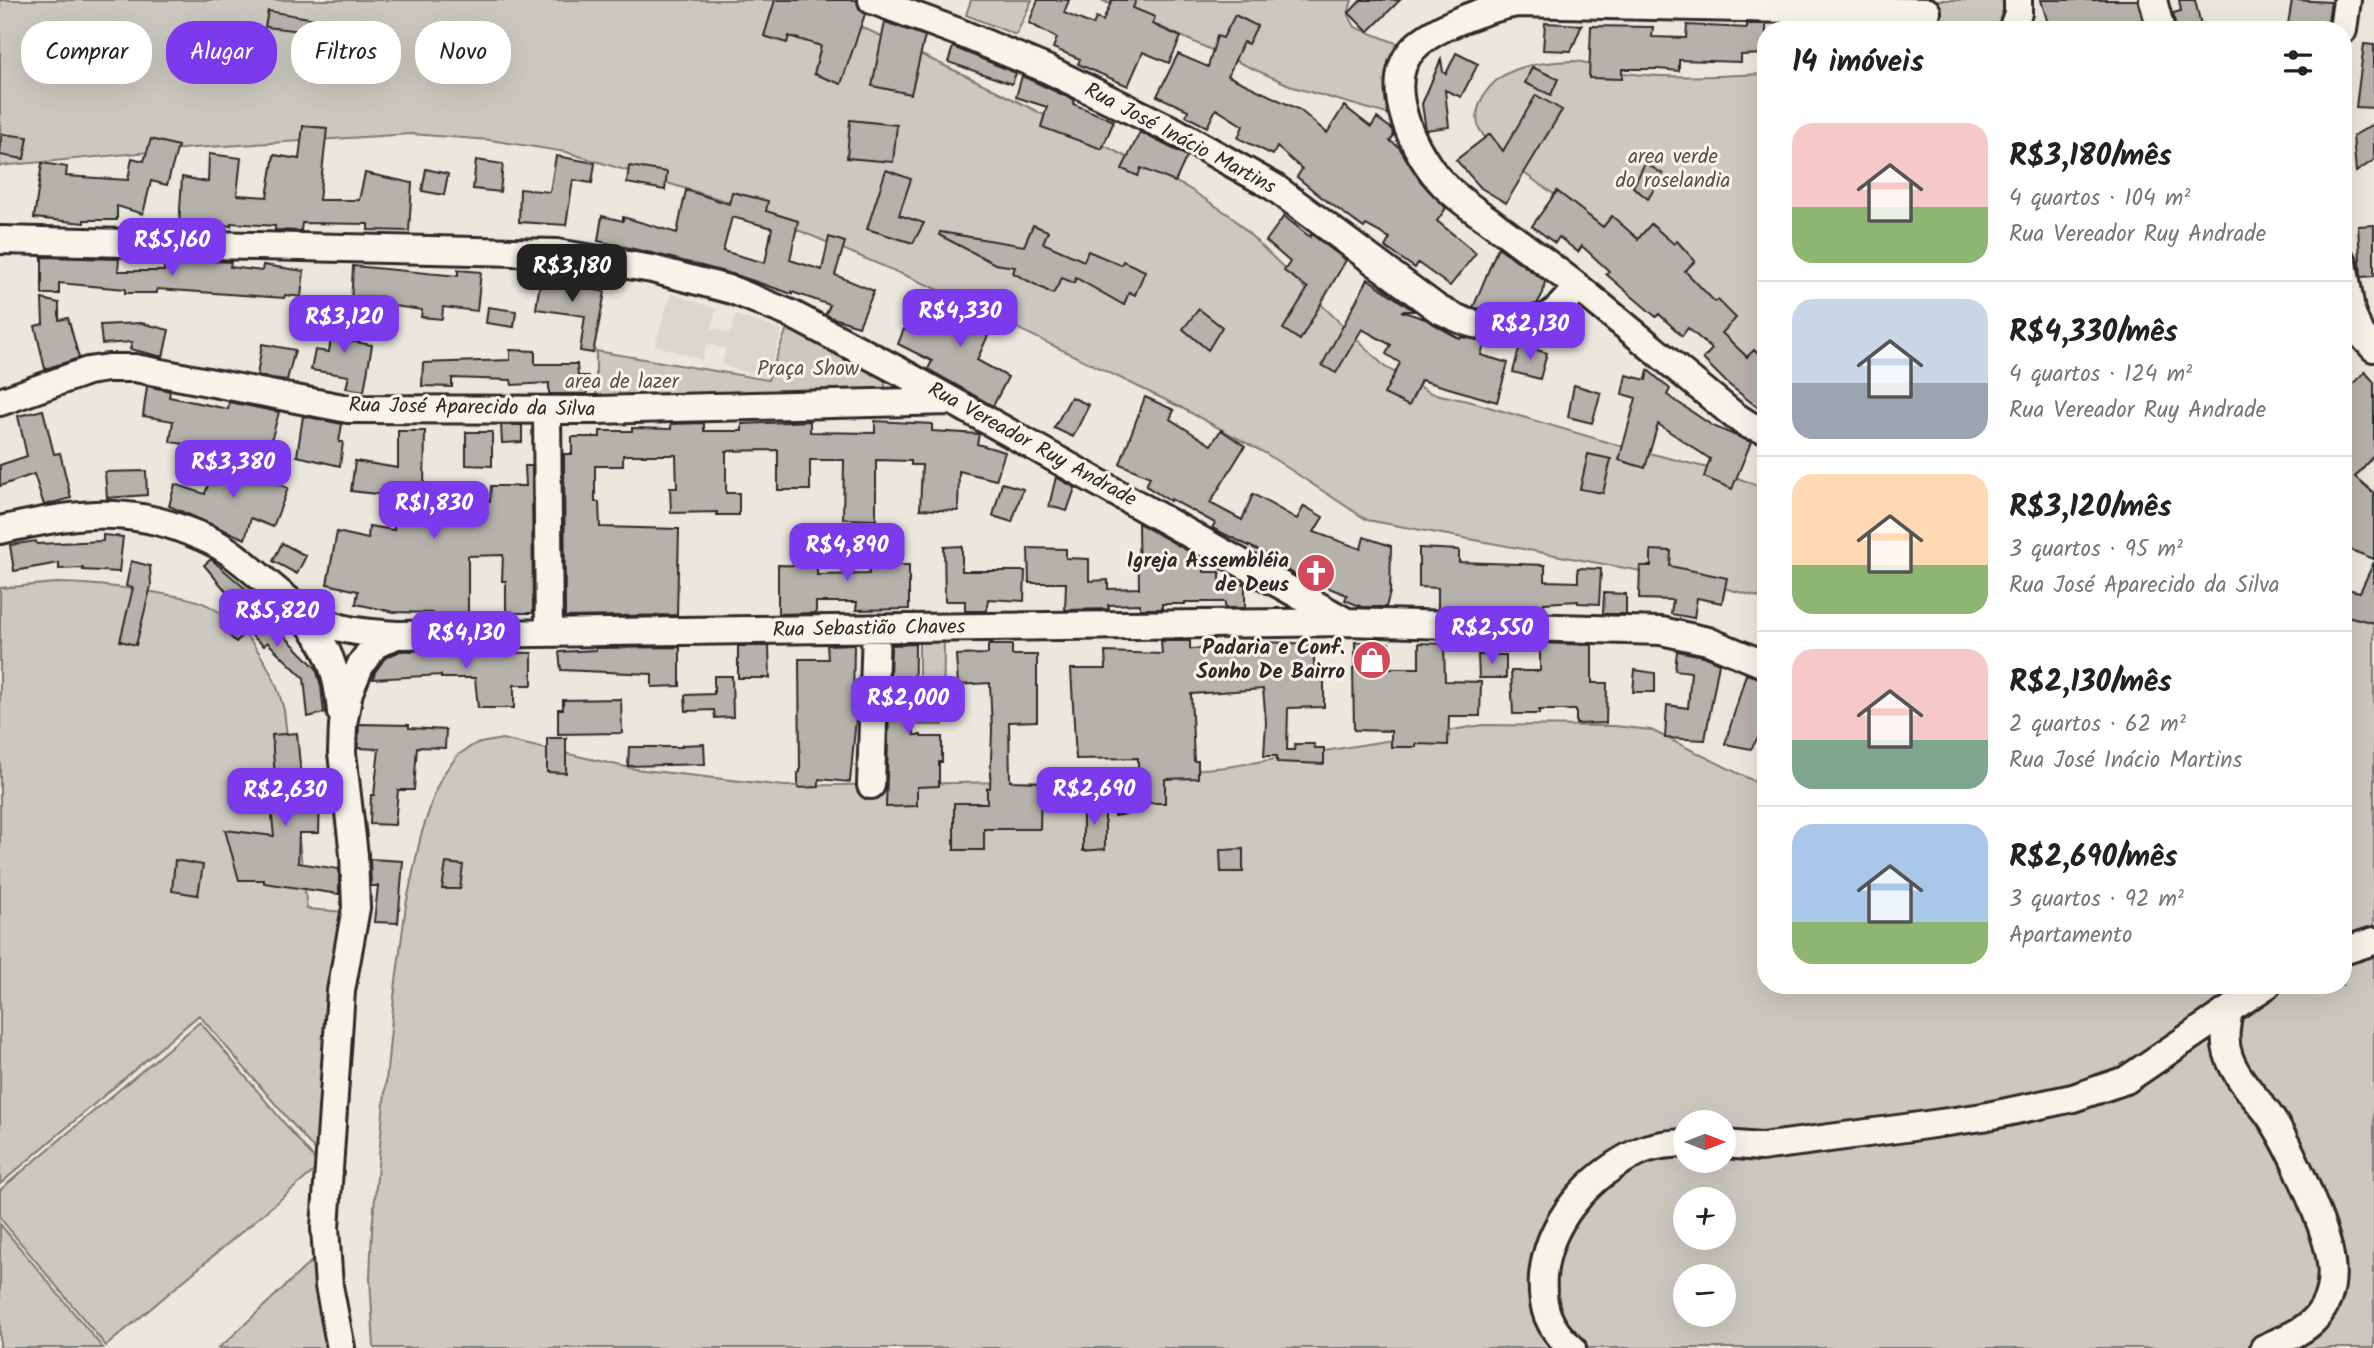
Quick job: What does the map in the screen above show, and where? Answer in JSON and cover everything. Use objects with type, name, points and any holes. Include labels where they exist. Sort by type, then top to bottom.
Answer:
[{"type":"street","name":"Rua José Inácio Martins","points":[[872,0],[1049,70],[1176,132],[1274,187],[1438,309],[1456,318],[1475,324],[1491,325],[1537,320],[1556,310],[1577,287]]},
{"type":"street","points":[[2015,21],[2018,0]]},
{"type":"street","points":[[2153,0],[2159,21]]},
{"type":"street","points":[[2344,21],[2347,0]]},
{"type":"street","points":[[1757,427],[1735,416],[1577,287],[1455,195],[1425,164],[1408,131],[1401,99],[1404,65],[1415,47],[1443,29],[1486,10],[1526,2],[1929,14]]},
{"type":"street","name":"Rua Vereador Ruy Andrade","points":[[0,240],[557,253],[652,269],[701,282],[773,306],[953,401],[1346,622]]},
{"type":"street","points":[[2352,313],[2363,334]]},
{"type":"street","name":"Rua José Aparecido da Silva","points":[[0,402],[78,374],[108,368],[135,369],[348,409],[547,411],[953,401]]},
{"type":"street","points":[[547,411],[549,633]]},
{"type":"street","name":"Rua Sebastião Chaves","points":[[0,530],[72,516],[143,516],[219,545],[288,600],[337,627],[396,635],[1346,622],[1661,631],[1708,641],[1757,661]]},
{"type":"street","points":[[288,600],[316,629],[325,644],[337,681],[343,725]]},
{"type":"street","points":[[871,785],[876,629]]},
{"type":"street","points":[[341,1348],[329,1286],[325,1228],[340,1002],[356,908],[354,855],[342,753],[343,725],[349,692],[361,664],[375,645],[396,635]]},
{"type":"street","points":[[2352,948],[2374,941]]},
{"type":"street","points":[[1736,1145],[1761,1147],[1905,1128],[2073,1098],[2126,1080],[2253,994]]},
{"type":"street","points":[[2229,1010],[2225,1030],[2229,1060],[2289,1148],[2324,1229],[2333,1268],[2329,1293],[2316,1318],[2308,1326],[2264,1348]]},
{"type":"street","points":[[1572,1348],[1552,1328],[1542,1301],[1545,1261],[1560,1223],[1588,1186],[1607,1171],[1639,1152],[1673,1144]]},
{"type":"shaded area","points":[[671,293],[716,309],[712,328],[730,334],[736,315],[782,330],[767,378],[722,365],[726,349],[707,344],[702,360],[655,345]]},
{"type":"green space","points":[[0,0],[783,0],[857,25],[975,80],[1188,188],[1231,216],[1385,367],[1431,393],[1720,471],[1757,485],[1757,597],[1700,582],[1367,520],[1265,453],[1180,407],[930,286],[739,205],[566,152],[490,140],[411,134],[193,148],[0,166]]},
{"type":"green space","points":[[971,0],[1032,0],[1016,35],[966,15]]},
{"type":"green space","points":[[1101,0],[1352,0],[1348,14],[1355,27],[1401,45],[1394,116],[1296,88]]},
{"type":"green space","points":[[1931,0],[2013,0],[2008,21],[1934,21]]},
{"type":"green space","name":"area verde do roselandia","points":[[1577,61],[1618,72],[1642,75],[1757,74],[1757,365],[1741,357],[1590,223],[1519,170],[1486,140],[1479,128],[1477,116],[1487,90],[1508,73],[1549,62]]},
{"type":"green space","points":[[789,323],[881,374],[885,391],[596,408],[596,351],[768,380]]},
{"type":"green space","points":[[56,583],[132,589],[205,604],[237,626],[258,651],[274,679],[284,710],[307,909],[346,912],[319,1155],[199,1015],[0,1184],[0,588]]},
{"type":"green space","points":[[2352,608],[2374,611],[2374,1348],[374,1348],[370,1278],[372,1229],[394,997],[406,905],[421,835],[437,787],[458,755],[475,744],[502,739],[635,769],[784,786],[1063,781],[1227,767],[1483,725],[1615,726],[1651,730],[1757,783],[1757,994],[2352,994]]},
{"type":"green space","points":[[919,641],[944,642],[943,725],[919,725]]},
{"type":"green space","points":[[200,1022],[320,1166],[106,1346],[0,1218],[0,1190]]},
{"type":"green space","points":[[0,1224],[103,1348],[0,1348]]},
{"type":"green space","points":[[319,1254],[333,1348],[218,1348],[227,1341]]},
{"type":"building","points":[[775,0],[857,0],[859,9],[865,14],[841,84],[814,74],[821,46],[789,36],[787,43],[764,36]]},
{"type":"building","points":[[1038,0],[1069,0],[1064,13],[1093,25],[1096,18],[1103,21],[1112,0],[1136,0],[1133,8],[1155,17],[1152,24],[1181,37],[1169,63],[1143,52],[1128,86],[1078,64],[1080,59],[1053,48],[1057,38],[1029,23]]},
{"type":"building","points":[[1361,0],[1400,0],[1368,32],[1349,13]]},
{"type":"building","points":[[2041,0],[2138,0],[2143,21],[2047,21]]},
{"type":"building","points":[[2179,0],[2195,0],[2200,21],[2174,21],[2173,13],[2181,11]]},
{"type":"building","points":[[2292,0],[2331,2],[2328,21],[2288,21]]},
{"type":"building","points":[[268,11],[321,20],[291,21],[291,30],[277,28],[277,21],[266,21]]},
{"type":"building","points":[[1235,15],[1257,26],[1248,44],[1243,42],[1228,76],[1300,110],[1327,133],[1344,106],[1371,127],[1377,118],[1392,129],[1394,135],[1390,141],[1399,147],[1421,182],[1446,208],[1437,221],[1476,253],[1450,286],[1418,263],[1415,268],[1385,247],[1390,238],[1366,225],[1364,228],[1320,196],[1297,177],[1302,169],[1277,147],[1273,155],[1238,138],[1243,126],[1216,109],[1207,127],[1186,116],[1188,110],[1157,96],[1178,54],[1208,67],[1217,36],[1223,38]]},
{"type":"building","points":[[885,22],[925,36],[911,94],[872,86]]},
{"type":"building","points":[[1545,23],[1582,25],[1571,51],[1543,50]]},
{"type":"building","points":[[1747,24],[1757,24],[1757,54],[1741,55],[1741,62],[1679,60],[1679,71],[1622,69],[1622,79],[1589,78],[1591,26],[1653,27],[1652,37],[1686,38],[1687,25],[1747,28]]},
{"type":"building","points":[[2364,44],[2374,45],[2374,108],[2356,107]]},
{"type":"building","points":[[953,47],[1016,73],[1012,84],[948,62]]},
{"type":"building","points":[[1456,53],[1478,64],[1461,97],[1445,90],[1449,127],[1426,130],[1422,104],[1441,59],[1443,72],[1446,74]]},
{"type":"building","points":[[1532,67],[1558,79],[1551,95],[1525,83]]},
{"type":"building","points":[[1022,76],[1074,100],[1073,104],[1114,121],[1102,149],[1041,127],[1047,107],[1016,97]]},
{"type":"building","points":[[1536,95],[1562,110],[1506,203],[1481,188],[1456,160],[1490,134],[1503,151]]},
{"type":"building","points":[[850,120],[897,125],[893,162],[847,158]]},
{"type":"building","points":[[2374,124],[2374,160],[2356,172],[2353,136]]},
{"type":"building","points":[[303,126],[327,128],[319,200],[359,200],[365,173],[412,183],[409,231],[368,230],[368,224],[302,223],[301,231],[231,223],[231,226],[210,223],[210,228],[179,226],[182,177],[208,182],[209,154],[241,158],[237,195],[267,197],[274,155],[299,159]]},
{"type":"building","points":[[1140,132],[1187,156],[1175,182],[1141,168],[1138,176],[1122,169]]},
{"type":"building","points":[[2,134],[28,137],[24,159],[0,155]]},
{"type":"building","points":[[151,139],[178,146],[167,185],[151,181],[143,214],[117,206],[117,220],[84,220],[84,223],[34,218],[42,163],[67,167],[66,176],[128,180],[132,158],[144,161]]},
{"type":"building","points":[[556,156],[595,163],[592,183],[573,180],[566,225],[519,222],[520,189],[550,192]]},
{"type":"building","points":[[476,160],[503,164],[500,192],[473,189]]},
{"type":"building","points":[[1645,163],[1663,174],[1648,199],[1633,187]]},
{"type":"building","points":[[629,166],[667,172],[665,190],[627,183]]},
{"type":"building","points":[[426,169],[448,174],[444,195],[422,191]]},
{"type":"building","points":[[886,170],[911,179],[899,215],[924,223],[913,243],[867,229]]},
{"type":"building","points":[[686,190],[729,204],[732,192],[768,201],[766,211],[798,221],[790,260],[822,270],[829,237],[845,242],[835,275],[874,291],[859,326],[830,317],[826,314],[830,305],[792,292],[736,275],[598,241],[602,216],[623,221],[623,217],[677,233]],"holes":[[[732,217],[772,228],[765,263],[723,251]]]},
{"type":"building","points":[[1557,191],[1603,227],[1612,216],[1638,239],[1651,224],[1674,244],[1677,241],[1695,261],[1685,271],[1715,302],[1718,300],[1736,318],[1722,333],[1747,357],[1754,350],[1757,353],[1757,407],[1728,384],[1703,359],[1712,349],[1688,328],[1682,336],[1659,314],[1656,317],[1606,274],[1609,271],[1582,246],[1578,252],[1559,237],[1555,243],[1532,226]]},
{"type":"building","points":[[1284,216],[1346,260],[1300,340],[1283,329],[1308,288],[1284,271],[1290,262],[1266,241]]},
{"type":"building","points":[[1033,225],[1048,231],[1043,243],[1084,261],[1088,251],[1121,265],[1123,261],[1145,271],[1135,295],[1129,292],[1124,305],[1076,278],[1074,283],[1062,278],[1053,294],[1013,273],[1015,267],[995,264],[939,235],[940,232],[1024,246]]},
{"type":"building","points":[[2374,225],[2374,276],[2361,277],[2358,226]]},
{"type":"building","points":[[1498,247],[1545,281],[1537,304],[1502,310],[1473,308]]},
{"type":"building","points":[[42,257],[119,259],[118,271],[164,271],[164,261],[190,260],[231,262],[230,267],[262,271],[263,265],[304,271],[301,297],[157,289],[157,293],[125,293],[125,289],[59,283],[59,294],[42,294]]},
{"type":"building","points":[[353,266],[458,276],[458,270],[481,272],[477,311],[443,307],[442,319],[421,317],[422,310],[367,302],[367,306],[351,304]]},
{"type":"building","points":[[542,269],[564,271],[563,283],[605,292],[593,353],[580,351],[585,316],[536,309]]},
{"type":"building","points":[[1368,279],[1414,311],[1401,311],[1425,319],[1460,339],[1485,341],[1481,355],[1508,363],[1497,402],[1421,380],[1409,406],[1384,394],[1400,363],[1386,354],[1391,345],[1362,329],[1336,373],[1322,365]]},
{"type":"building","points":[[985,291],[1001,300],[1001,306],[977,360],[1008,377],[993,406],[928,369],[932,361],[898,344],[904,329],[908,331],[915,314],[948,329],[956,312],[973,320]]},
{"type":"building","points":[[42,299],[59,303],[59,320],[68,318],[79,358],[45,369],[35,326],[43,324]]},
{"type":"building","points":[[488,307],[516,311],[514,327],[486,323]]},
{"type":"building","points":[[1199,309],[1222,327],[1208,350],[1183,329]]},
{"type":"building","points":[[335,311],[351,314],[344,340],[372,345],[364,391],[346,388],[349,376],[311,370],[315,350],[329,352]]},
{"type":"building","points":[[141,323],[169,330],[163,357],[130,349],[132,342],[102,344],[100,325]]},
{"type":"building","points":[[262,344],[295,350],[287,380],[257,376]]},
{"type":"building","points":[[1520,345],[1547,353],[1540,379],[1513,372]]},
{"type":"building","points":[[510,350],[535,351],[535,364],[577,364],[578,376],[588,376],[587,394],[549,394],[549,383],[512,385],[511,380],[452,378],[452,387],[422,386],[423,363],[510,360]]},
{"type":"building","points":[[1648,370],[1670,389],[1667,395],[1713,426],[1751,442],[1732,489],[1704,477],[1710,459],[1658,424],[1645,468],[1619,460],[1636,398],[1622,394],[1626,375],[1646,380]]},
{"type":"building","points":[[2365,372],[2374,382],[2374,455],[2355,477],[2374,493],[2374,559],[2352,550],[2352,386]]},
{"type":"building","points":[[1574,385],[1601,393],[1592,423],[1568,417]]},
{"type":"building","points":[[147,386],[170,391],[169,397],[228,409],[229,402],[279,412],[267,456],[170,442],[173,421],[143,416]]},
{"type":"building","points":[[1071,397],[1089,405],[1073,437],[1054,428]]},
{"type":"building","points":[[1145,397],[1174,410],[1170,419],[1211,445],[1221,430],[1245,446],[1210,503],[1242,520],[1253,494],[1297,519],[1304,506],[1323,517],[1314,532],[1361,549],[1364,537],[1391,546],[1390,592],[1386,607],[1362,607],[1345,600],[1347,595],[1296,575],[1274,562],[1276,559],[1212,528],[1215,523],[1146,486],[1150,477],[1120,464]]},
{"type":"building","points":[[43,410],[54,454],[60,453],[71,498],[44,505],[34,474],[0,486],[0,465],[27,456],[18,416]]},
{"type":"building","points":[[303,416],[342,424],[339,442],[343,442],[340,466],[297,456]]},
{"type":"building","points":[[810,421],[810,432],[875,433],[875,421],[932,424],[932,431],[979,434],[977,444],[1005,452],[996,480],[959,471],[958,511],[920,509],[922,465],[911,465],[911,461],[876,460],[876,520],[843,519],[844,460],[810,460],[810,490],[778,490],[778,450],[726,451],[726,493],[739,493],[739,515],[717,515],[717,512],[671,513],[670,488],[677,488],[676,455],[623,455],[623,466],[595,466],[595,502],[599,502],[600,527],[679,529],[677,615],[565,617],[564,454],[572,454],[572,437],[600,437],[600,431],[632,431],[632,428],[671,429],[671,424],[704,423],[704,431],[742,431],[742,424]]},
{"type":"building","points":[[501,425],[522,425],[522,442],[502,443]]},
{"type":"building","points":[[398,431],[425,431],[424,489],[461,489],[461,498],[490,501],[491,486],[526,486],[525,466],[532,466],[533,613],[506,613],[506,581],[502,581],[503,555],[468,556],[468,614],[432,616],[432,613],[394,612],[356,604],[358,591],[327,584],[337,532],[368,539],[369,526],[394,530],[394,496],[351,491],[355,461],[398,468]]},
{"type":"building","points":[[466,432],[492,432],[492,466],[466,465]]},
{"type":"building","points":[[1588,454],[1611,459],[1603,493],[1580,489]]},
{"type":"building","points":[[263,469],[261,478],[288,488],[273,527],[251,518],[245,539],[169,506],[175,484],[205,494],[213,470]]},
{"type":"building","points":[[146,471],[147,495],[107,498],[105,472]]},
{"type":"building","points":[[1056,477],[1075,488],[1067,511],[1049,506]]},
{"type":"building","points":[[1002,483],[1023,489],[1012,522],[993,516]]},
{"type":"building","points":[[1138,523],[1204,560],[1204,572],[1220,572],[1220,584],[1245,584],[1245,608],[1225,608],[1225,602],[1185,602],[1162,604],[1162,609],[1140,609],[1140,604],[1108,605],[1109,609],[1065,610],[1066,583],[1029,583],[1028,548],[1066,549],[1066,558],[1089,559],[1089,581],[1108,580],[1108,589],[1139,588]]},
{"type":"building","points":[[868,526],[887,527],[886,565],[909,565],[909,609],[856,610],[857,602],[816,602],[816,613],[778,614],[778,565],[817,566],[817,575],[869,574]]},
{"type":"building","points":[[103,535],[123,537],[119,572],[83,568],[59,569],[59,563],[14,571],[10,545],[36,541],[37,544],[103,541]]},
{"type":"building","points":[[282,543],[306,556],[297,574],[273,561]]},
{"type":"building","points":[[962,546],[962,571],[1025,571],[1024,601],[988,599],[987,611],[965,611],[965,601],[945,601],[944,547]]},
{"type":"building","points":[[1419,548],[1459,550],[1459,562],[1545,565],[1545,581],[1578,582],[1578,568],[1601,569],[1599,604],[1578,601],[1544,603],[1544,611],[1438,609],[1438,588],[1419,587]]},
{"type":"building","points":[[1651,550],[1671,551],[1670,566],[1727,578],[1722,603],[1697,598],[1694,618],[1671,614],[1673,600],[1639,599],[1640,566],[1651,566]]},
{"type":"building","points":[[211,559],[247,590],[236,603],[204,565]]},
{"type":"building","points":[[131,561],[150,566],[151,586],[136,645],[120,641],[133,588],[126,586]]},
{"type":"building","points":[[2374,562],[2374,623],[2352,617],[2352,590],[2360,592]]},
{"type":"building","points":[[1604,593],[1626,594],[1626,614],[1603,614]]},
{"type":"building","points":[[249,596],[263,610],[259,614],[277,628],[316,668],[324,713],[308,717],[304,678],[267,642],[264,646],[246,631],[236,642],[221,628]]},
{"type":"building","points":[[1161,641],[1190,641],[1190,649],[1227,648],[1227,651],[1263,652],[1263,642],[1314,644],[1314,667],[1324,668],[1324,707],[1288,708],[1287,750],[1294,750],[1295,744],[1314,744],[1315,748],[1324,748],[1324,764],[1277,762],[1277,756],[1264,756],[1266,722],[1263,689],[1191,694],[1194,761],[1198,761],[1198,778],[1165,779],[1165,803],[1138,803],[1138,758],[1076,759],[1071,669],[1106,669],[1105,652],[1162,654]]},
{"type":"building","points":[[1355,642],[1389,643],[1388,668],[1419,668],[1419,643],[1444,644],[1445,681],[1481,682],[1480,716],[1449,716],[1448,745],[1416,744],[1416,747],[1391,747],[1391,731],[1354,730]]},
{"type":"building","points":[[1540,643],[1592,645],[1592,683],[1607,683],[1606,723],[1576,724],[1576,710],[1539,710],[1539,714],[1513,714],[1511,671],[1540,671]]},
{"type":"building","points":[[854,644],[853,707],[857,707],[850,782],[819,779],[819,787],[798,788],[799,659],[828,659],[827,645]]},
{"type":"building","points":[[915,644],[914,735],[942,737],[939,786],[917,787],[917,806],[886,807],[891,645]]},
{"type":"building","points":[[988,645],[1012,645],[1012,655],[1037,655],[1037,721],[1009,722],[1010,781],[1041,782],[1040,829],[984,829],[984,850],[954,850],[954,803],[987,803],[992,730],[990,683],[958,685],[956,655],[988,654]]},
{"type":"building","points":[[738,646],[769,646],[770,678],[738,678]]},
{"type":"building","points":[[680,647],[680,686],[652,687],[652,674],[561,670],[559,652],[596,648]]},
{"type":"building","points":[[400,651],[532,653],[532,685],[514,685],[514,708],[478,708],[475,678],[441,678],[441,675],[373,679],[385,658]]},
{"type":"building","points":[[1677,651],[1703,656],[1719,663],[1705,740],[1665,738],[1667,705],[1688,708],[1691,672],[1675,670]]},
{"type":"building","points":[[1478,655],[1506,655],[1506,678],[1479,678]]},
{"type":"building","points":[[1635,670],[1655,673],[1655,692],[1633,692]]},
{"type":"building","points":[[1746,674],[1757,677],[1757,739],[1751,749],[1725,744]]},
{"type":"building","points":[[714,676],[732,676],[733,717],[715,718],[714,710],[686,711],[685,695],[714,694]]},
{"type":"building","points":[[621,699],[622,733],[558,734],[558,709],[563,709],[563,700]]},
{"type":"building","points":[[359,724],[409,725],[409,728],[446,730],[445,748],[417,747],[414,790],[398,790],[395,825],[370,824],[371,795],[374,795],[379,749],[358,748]]},
{"type":"building","points":[[297,733],[301,776],[318,773],[322,798],[319,833],[299,833],[298,863],[339,869],[339,894],[264,883],[264,880],[239,880],[225,830],[274,836],[268,780],[275,779],[272,735]]},
{"type":"building","points":[[547,738],[566,738],[566,773],[547,772]]},
{"type":"building","points":[[704,744],[705,764],[628,766],[629,747],[682,747]]},
{"type":"building","points":[[1113,794],[1134,794],[1134,813],[1114,816]]},
{"type":"building","points":[[1083,804],[1105,804],[1105,849],[1083,851]]},
{"type":"building","points":[[1243,849],[1243,872],[1221,872],[1220,850]]},
{"type":"building","points":[[370,859],[403,861],[398,923],[374,922],[378,886],[371,886]]},
{"type":"building","points":[[175,860],[203,865],[198,895],[172,891]]},
{"type":"building","points":[[446,863],[463,865],[460,889],[442,889]]},
{"type":"place","name":"Igreja Assembléia de Deus","points":[[1316,573]]},
{"type":"place","name":"Padaria e Conf. Sonho De Bairro","points":[[1372,660]]},
{"type":"park label","name":"Praça Show","points":[[808,369]]},
{"type":"park label","name":"area de lazer","points":[[622,382]]}]
